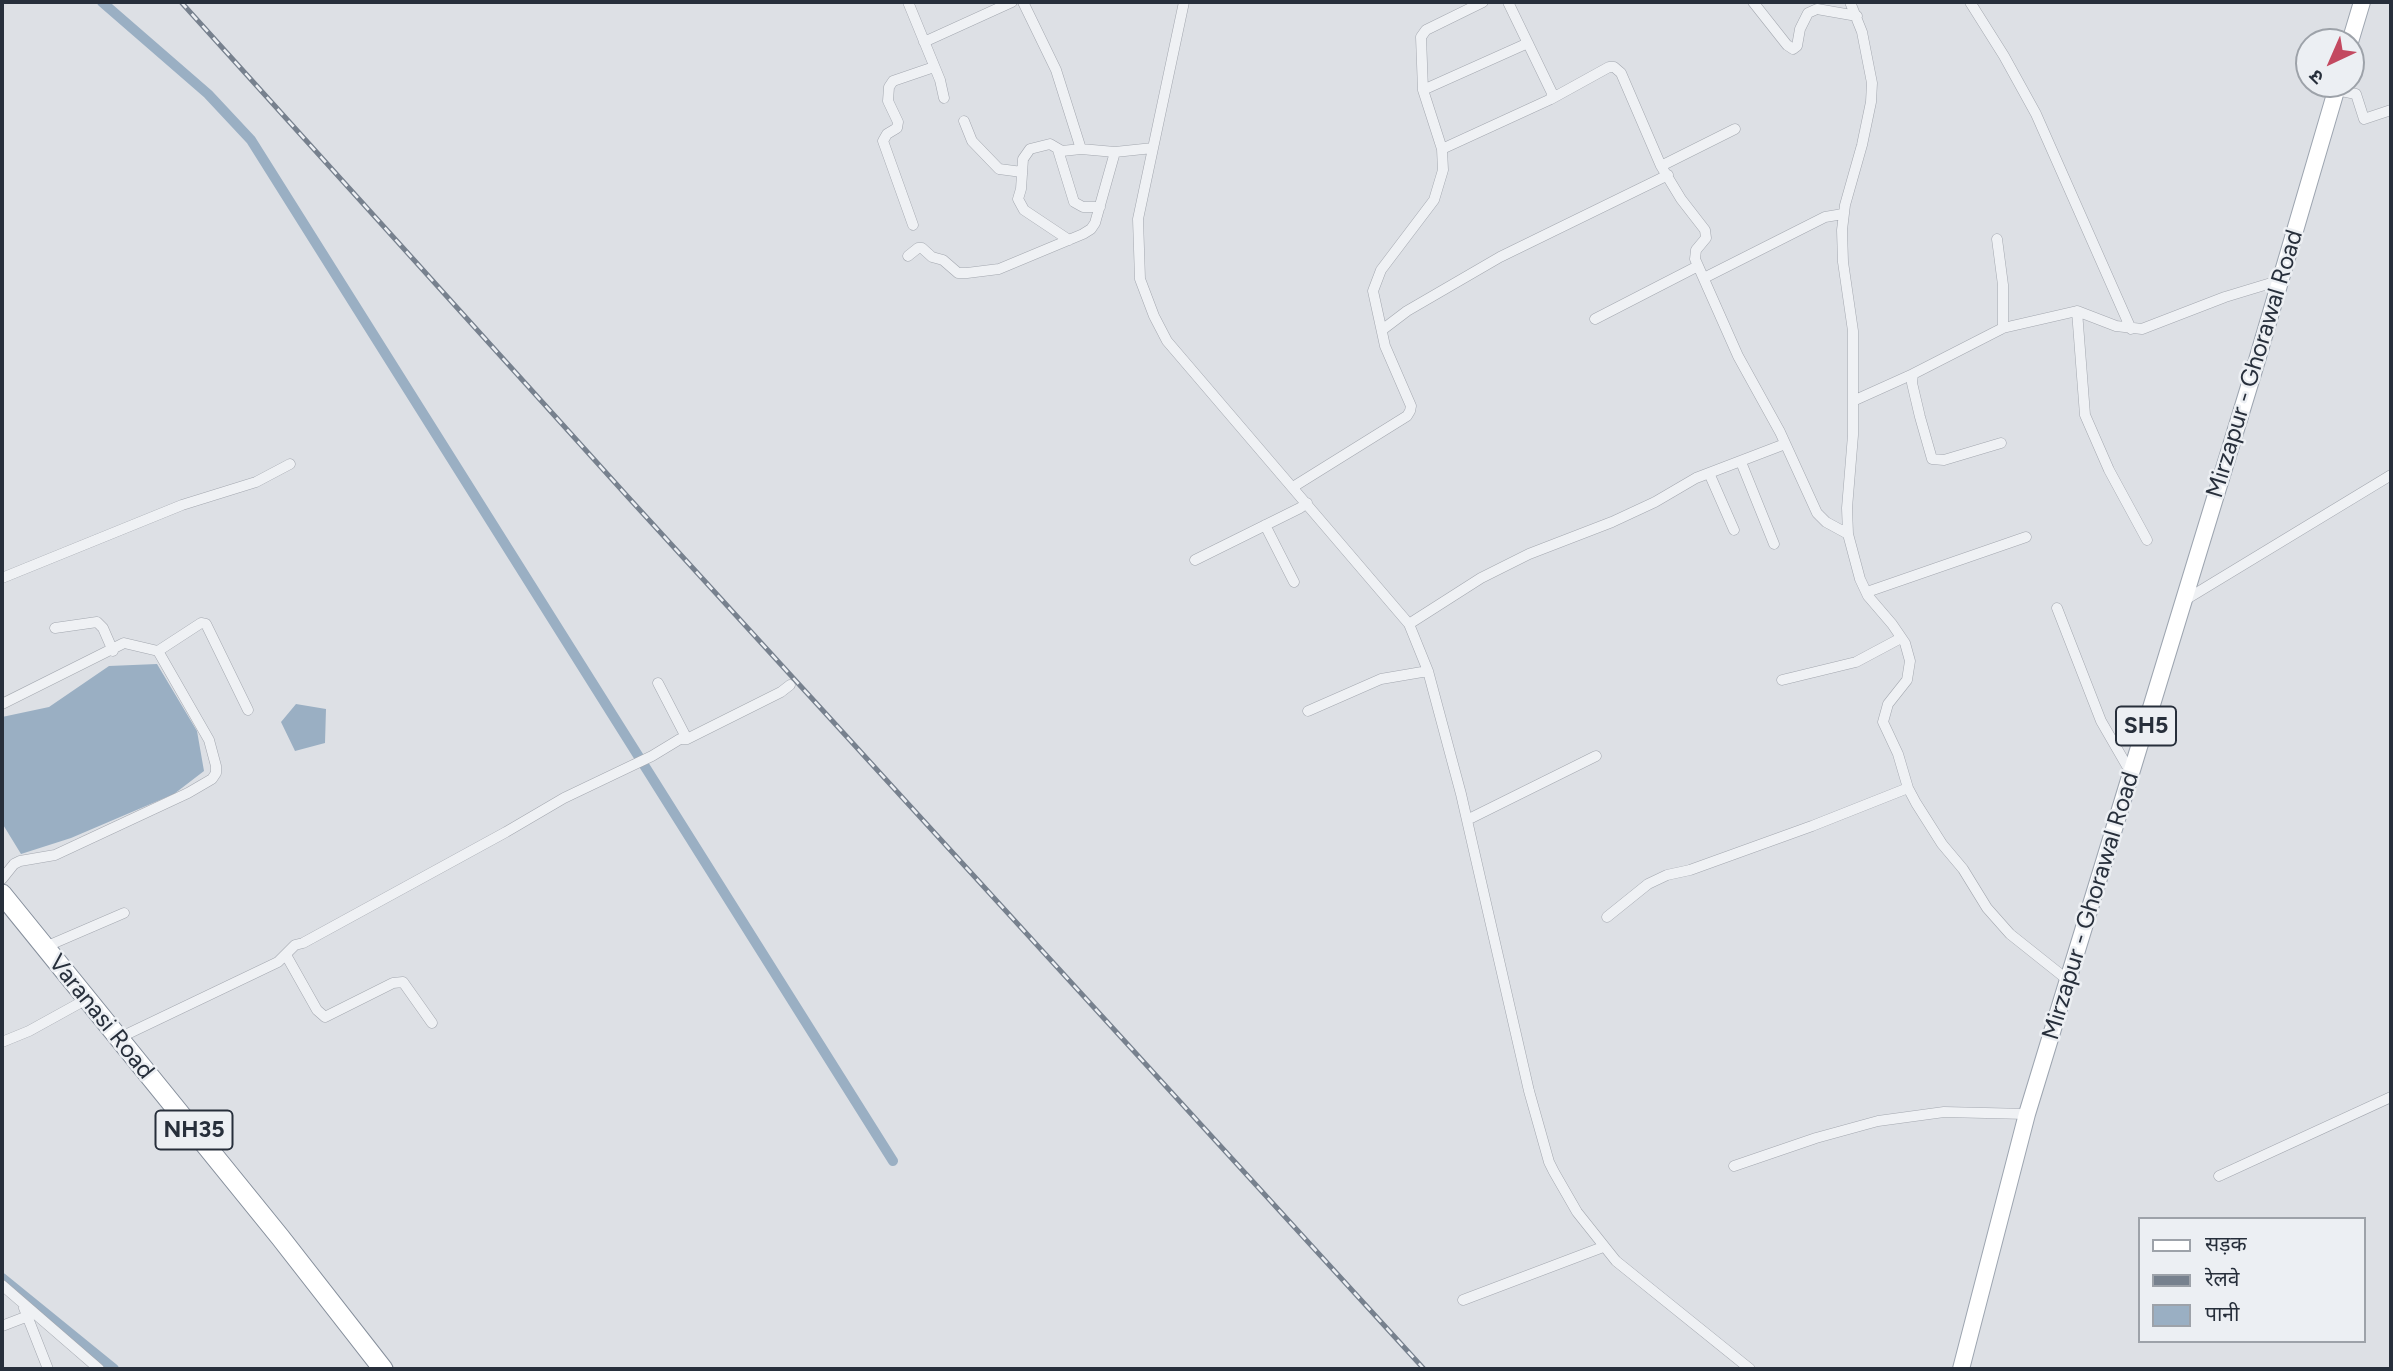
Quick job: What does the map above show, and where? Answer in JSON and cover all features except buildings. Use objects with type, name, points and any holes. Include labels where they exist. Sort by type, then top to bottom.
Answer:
[{"type":"highway","name":"Varanasi Road","points":[[2,894],[330,1299],[383,1369]]},
{"type":"main road","points":[[2354,28],[2362,2]]},
{"type":"main road","name":"Mirzapur - Ghorawal Road","points":[[1961,1369],[2027,1114],[2334,98]]},
{"type":"street","points":[[908,2],[944,98]]},
{"type":"street","points":[[924,42],[1012,2]]},
{"type":"street","points":[[1023,2],[1056,70],[1081,149]]},
{"type":"street","points":[[1184,2],[1138,219],[1140,279],[1154,316],[1167,341],[1293,487],[1303,505],[1409,624],[1467,820],[1529,1091],[1549,1162],[1577,1212],[1598,1249],[1750,1369]]},
{"type":"street","points":[[1293,487],[1410,411],[1411,406],[1387,354],[1374,291],[1381,270],[1434,200],[1443,170],[1442,149],[1423,90],[1420,64],[1422,33],[1483,2]]},
{"type":"street","points":[[1508,2],[1552,93],[1551,99]]},
{"type":"street","points":[[1753,2],[1793,49],[1799,42],[1804,18],[1817,9],[1857,16]]},
{"type":"street","points":[[1850,2],[1857,16],[1871,72],[1871,102],[1843,214],[1842,252],[1853,331],[1852,466],[1847,508],[1848,534],[1860,579],[1874,605],[1892,624],[1909,652],[1910,672],[1884,712],[1883,723],[1898,754],[1908,788],[1926,822],[1964,869],[1987,908],[2000,924],[2069,981]]},
{"type":"street","points":[[1970,2],[2036,114],[2132,329]]},
{"type":"street","points":[[1423,90],[1528,43]]},
{"type":"street","points":[[913,225],[883,141],[887,134],[897,128],[898,122],[888,101],[889,88],[893,81],[934,67]]},
{"type":"street","points":[[1442,149],[1551,99],[1609,67],[1618,69],[1661,166],[1707,234],[1694,254],[1738,356],[1785,444],[1817,513],[1826,522],[1848,534]]},
{"type":"street","points":[[2357,98],[2364,119],[2391,110]]},
{"type":"street","points":[[964,121],[972,141],[999,169],[1022,172]]},
{"type":"street","points":[[1661,166],[1735,129]]},
{"type":"street","points":[[1069,240],[1020,206],[1018,199],[1024,159],[1030,149],[1050,144],[1058,150],[1074,202],[1083,207],[1100,207]]},
{"type":"street","points":[[1058,150],[1115,152],[1153,148]]},
{"type":"street","points":[[908,256],[922,248],[958,273],[999,269],[1091,229],[1115,152]]},
{"type":"street","points":[[1382,330],[1407,311],[1500,257],[1668,175]]},
{"type":"street","points":[[1704,278],[1825,217],[1843,214]]},
{"type":"street","points":[[1997,239],[2003,285],[2003,328]]},
{"type":"street","points":[[1595,319],[1698,266]]},
{"type":"street","points":[[1853,401],[2003,328],[2077,311],[2116,326],[2142,328],[2225,297],[2281,280]]},
{"type":"street","points":[[2077,311],[2085,415],[2109,470],[2147,540]]},
{"type":"street","points":[[1913,374],[1912,383],[1933,459],[1944,460],[2001,443]]},
{"type":"street","points":[[1409,624],[1481,578],[1529,554],[1612,522],[1709,473],[1785,444]]},
{"type":"street","points":[[1741,462],[1774,544]]},
{"type":"street","points":[[2,578],[182,505],[256,482],[290,464]]},
{"type":"street","points":[[1709,473],[1734,530]]},
{"type":"street","points":[[2183,601],[2391,475]]},
{"type":"street","points":[[1195,560],[1303,505]]},
{"type":"street","points":[[1265,525],[1294,582]]},
{"type":"street","points":[[1867,592],[2026,537]]},
{"type":"street","points":[[2057,608],[2101,721],[2131,774]]},
{"type":"street","points":[[55,628],[97,622],[103,628],[113,650]]},
{"type":"street","points":[[2,704],[124,643],[158,650],[204,622],[209,627],[248,710]]},
{"type":"street","points":[[1782,680],[1856,662],[1901,638]]},
{"type":"street","points":[[2,879],[14,864],[20,861],[46,857],[66,850],[206,784],[216,774],[209,740],[158,650]]},
{"type":"street","points":[[1307,711],[1381,679],[1423,672]]},
{"type":"street","points":[[658,683],[687,739]]},
{"type":"street","points":[[119,1038],[278,962],[295,945],[564,798],[781,692],[790,685]]},
{"type":"street","points":[[1467,820],[1596,756]]},
{"type":"street","points":[[1607,917],[1648,884],[1667,875],[1690,870],[1812,826],[1908,788]]},
{"type":"street","points":[[45,947],[124,913]]},
{"type":"street","points":[[286,955],[317,1010],[325,1017],[402,982],[432,1023]]},
{"type":"street","points":[[2,1042],[29,1031],[88,999]]},
{"type":"street","points":[[2218,1177],[2391,1097]]},
{"type":"street","points":[[1734,1166],[1816,1138],[1878,1121],[1944,1112],[2027,1114]]},
{"type":"street","points":[[1464,1300],[1598,1249]]},
{"type":"street","points":[[2,1285],[99,1369]]},
{"type":"street","points":[[22,1304],[48,1369]]},
{"type":"street","points":[[2,1326],[28,1315]]},
{"type":"water","points":[[157,664],[197,731],[204,771],[174,794],[71,838],[21,854],[2,823],[2,717],[49,707],[109,666]]},
{"type":"water","points":[[296,704],[326,709],[325,743],[295,751],[281,722]]},
{"type":"waterway","points":[[102,2],[208,94],[251,140],[893,1161]]},
{"type":"waterway","points":[[2,1278],[114,1369]]},
{"type":"railway","points":[[181,2],[628,497],[1424,1369]]}]
